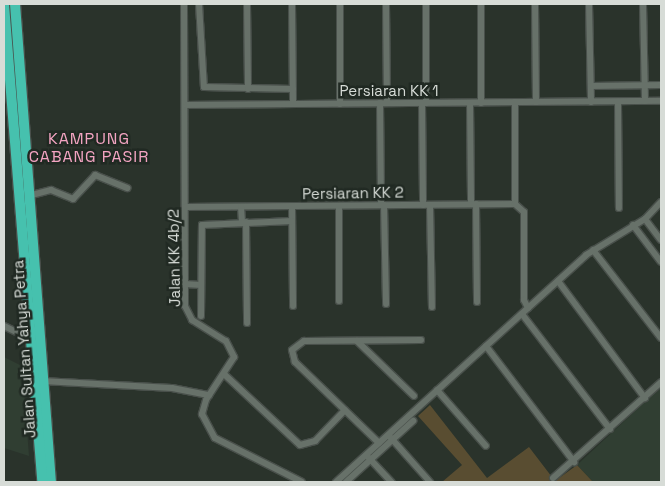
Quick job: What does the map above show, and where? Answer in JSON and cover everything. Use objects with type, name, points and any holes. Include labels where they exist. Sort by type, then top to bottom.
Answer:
[{"type":"highway","name":"Jalan Sultan Yahya Petra","points":[[16,4],[28,196],[51,482]]},
{"type":"highway","points":[[17,27],[23,4]]},
{"type":"highway","name":"Jalan Sultan Yahya Petra","points":[[4,5],[29,338],[42,482]]},
{"type":"street","name":"Jalan KK 4b/2","points":[[184,4],[186,105],[185,284],[188,316],[234,350],[224,374],[209,395],[202,414],[215,438],[302,482]]},
{"type":"street","points":[[199,4],[204,87],[293,89]]},
{"type":"street","points":[[247,4],[248,89]]},
{"type":"street","points":[[292,4],[293,104]]},
{"type":"street","points":[[340,4],[340,104]]},
{"type":"street","points":[[386,4],[382,205],[386,304]]},
{"type":"street","points":[[426,4],[424,103],[432,307]]},
{"type":"street","points":[[481,4],[481,103]]},
{"type":"street","points":[[534,4],[536,102]]},
{"type":"street","points":[[589,4],[591,102]]},
{"type":"street","points":[[643,4],[645,101]]},
{"type":"street","points":[[591,86],[661,85]]},
{"type":"street","name":"Persiaran KK 1","points":[[186,105],[661,101]]},
{"type":"street","points":[[514,102],[524,300],[528,308]]},
{"type":"street","points":[[618,102],[619,208]]},
{"type":"street","points":[[470,103],[477,302]]},
{"type":"street","points":[[28,196],[50,190],[76,198],[95,175],[127,188]]},
{"type":"street","points":[[336,482],[368,457],[437,390],[593,250],[645,219],[661,202]]},
{"type":"street","name":"Persiaran KK 2","points":[[186,207],[518,205]]},
{"type":"street","points":[[292,206],[293,306]]},
{"type":"street","points":[[338,206],[339,301]]},
{"type":"street","points":[[241,207],[244,222],[247,323]]},
{"type":"street","points":[[645,219],[661,240]]},
{"type":"street","points":[[201,316],[202,225],[292,221]]},
{"type":"street","points":[[633,225],[661,262]]},
{"type":"street","points":[[593,250],[661,338]]},
{"type":"street","points":[[558,281],[644,398]]},
{"type":"street","points":[[185,284],[201,285]]},
{"type":"street","points":[[522,314],[610,429]]},
{"type":"street","points":[[4,326],[29,338]]},
{"type":"street","points":[[379,443],[291,354],[295,346],[304,342],[421,340]]},
{"type":"street","points":[[357,341],[414,396]]},
{"type":"street","points":[[486,346],[574,462]]},
{"type":"street","points":[[224,374],[300,445],[315,441],[345,410]]},
{"type":"street","points":[[42,381],[172,388],[209,395]]},
{"type":"street","points":[[553,478],[574,462],[661,382]]},
{"type":"street","points":[[437,390],[486,446]]},
{"type":"street","points":[[346,482],[379,443],[413,421]]},
{"type":"street","points":[[390,437],[430,482]]},
{"type":"street","points":[[368,457],[391,482]]},
{"type":"shaded area","points":[[4,357],[22,366],[29,456],[4,448]]},
{"type":"shaded area","points":[[661,387],[661,482],[593,482],[577,465]]},
{"type":"shaded area","points":[[430,405],[487,478],[529,447],[555,481],[577,465],[593,482],[442,482],[462,465],[418,416]]},
{"type":"district","name":"KAMPUNG CABANG PASIR","points":[[89,148]]}]
